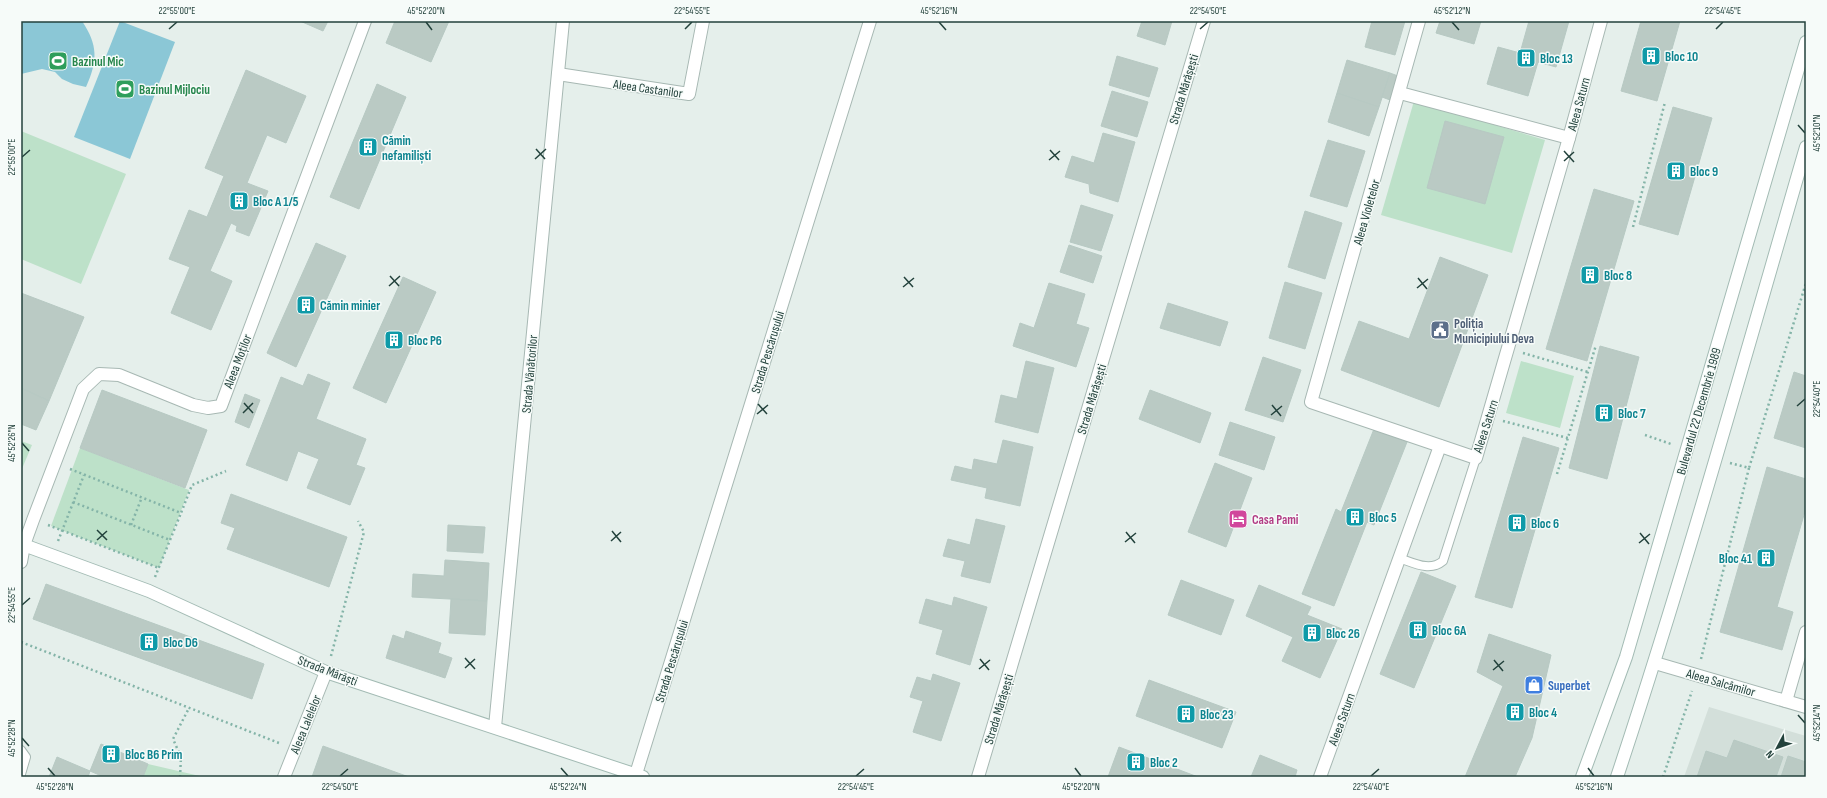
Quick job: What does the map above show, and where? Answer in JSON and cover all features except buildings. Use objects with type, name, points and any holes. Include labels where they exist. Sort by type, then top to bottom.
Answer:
[{"type":"street","name":"Aleea Moților","points":[[21,562],[22,545],[83,389],[99,374],[119,375],[193,405],[208,408],[220,406],[366,21]]},
{"type":"street","name":"Strada Vânătorilor","points":[[495,727],[563,21]]},
{"type":"street","name":"Aleea Castanilor","points":[[558,74],[689,94],[703,21]]},
{"type":"street","name":"Strada Pescărușului","points":[[639,776],[870,21]]},
{"type":"street","name":"Strada Mărășești","points":[[978,777],[1204,21]]},
{"type":"street","name":"Aleea Violetelor","points":[[1420,21],[1311,402],[1440,446]]},
{"type":"street","name":"Aleea Saturn","points":[[1320,777],[1440,446],[1476,458],[1569,138],[1601,21]]},
{"type":"street","name":"Bulevardul 22 Decembrie 1989","points":[[1582,777],[1626,657],[1806,42]]},
{"type":"street","points":[[1400,93],[1569,138]]},
{"type":"street","points":[[1617,777],[1655,663],[1714,466],[1806,147]]},
{"type":"street","name":"Strada Mărăști","points":[[22,545],[149,591],[326,672],[639,776]]},
{"type":"street","points":[[1786,701],[1806,632]]},
{"type":"street","name":"Aleea Salcâmilor","points":[[1655,663],[1806,707]]},
{"type":"street","name":"Aleea Lalelelor","points":[[284,777],[326,672]]},
{"type":"lane","points":[[1399,558],[1422,566],[1436,566],[1443,561],[1476,458]]},
{"type":"lane","points":[[21,750],[26,757],[21,774]]},
{"type":"path","points":[[1633,227],[1665,102]]},
{"type":"path","points":[[1663,777],[1697,675],[1749,468],[1806,283]]},
{"type":"path","points":[[1557,474],[1596,345]]},
{"type":"path","points":[[1508,348],[1588,372]]},
{"type":"path","points":[[1488,417],[1568,438]]},
{"type":"path","points":[[1645,435],[1687,449]]},
{"type":"path","points":[[55,462],[84,475],[181,512]]},
{"type":"path","points":[[1734,464],[1749,468]]},
{"type":"path","points":[[149,591],[192,485],[226,471]]},
{"type":"path","points":[[53,555],[84,475]]},
{"type":"path","points":[[131,525],[142,497]]},
{"type":"path","points":[[73,502],[170,540]]},
{"type":"path","points":[[32,520],[159,568]]},
{"type":"path","points":[[326,672],[364,532],[358,521]]},
{"type":"path","points":[[21,642],[294,749]]},
{"type":"path","points":[[180,777],[181,757],[173,739],[189,708]]},
{"type":"shaded area","points":[[1709,707],[1806,736],[1806,777],[1684,777]]},
{"type":"green space","points":[[1414,101],[1545,140],[1512,253],[1381,215]]},
{"type":"green space","points":[[21,131],[126,174],[81,284],[21,259]]},
{"type":"green space","points":[[1521,361],[1574,376],[1560,428],[1506,413]]},
{"type":"green space","points":[[21,441],[32,445],[21,471]]},
{"type":"green space","points":[[80,448],[189,490],[159,568],[51,526]]},
{"type":"green space","points":[[148,764],[204,777],[143,777]]},
{"type":"water","name":"Bazinul Mic","points":[[21,21],[82,21],[91,38],[94,53],[93,69],[86,87],[73,84],[62,79],[55,72],[42,69],[21,74]]},
{"type":"water","name":"Bazinul Mijlociu","points":[[120,21],[175,42],[130,159],[74,137]]},
{"type":"place","name":"Bloc 10","points":[[1651,56]]},
{"type":"place","name":"Bloc 13","points":[[1526,58]]},
{"type":"place","name":"Bazinul Mic","points":[[58,61]]},
{"type":"place","name":"Bazinul Mijlociu","points":[[125,89]]},
{"type":"place","name":"Cămin nefamiliști","points":[[368,147]]},
{"type":"place","name":"Bloc 9","points":[[1676,171]]},
{"type":"place","name":"Bloc A 1/5","points":[[239,201]]},
{"type":"place","name":"Bloc 8","points":[[1590,275]]},
{"type":"place","name":"Cămin minier","points":[[306,305]]},
{"type":"place","name":"Poliția Municipiului Deva","points":[[1440,330]]},
{"type":"place","name":"Bloc P6","points":[[394,340]]},
{"type":"place","name":"Bloc 7","points":[[1604,413]]},
{"type":"place","name":"Bloc 5","points":[[1355,517]]},
{"type":"place","name":"Casa Pami","points":[[1238,519]]},
{"type":"place","name":"Bloc 6","points":[[1517,523]]},
{"type":"place","name":"Bloc 41","points":[[1766,558]]},
{"type":"place","name":"Bloc 6A","points":[[1418,630]]},
{"type":"place","name":"Bloc 26","points":[[1312,633]]},
{"type":"place","name":"Bloc D6","points":[[149,642]]},
{"type":"place","name":"Superbet","points":[[1534,685]]},
{"type":"place","name":"Bloc 4","points":[[1515,712]]},
{"type":"place","name":"Bloc 23","points":[[1186,714]]},
{"type":"place","name":"Bloc B6 Prim","points":[[111,754]]},
{"type":"place","name":"Bloc 2","points":[[1136,762]]}]
